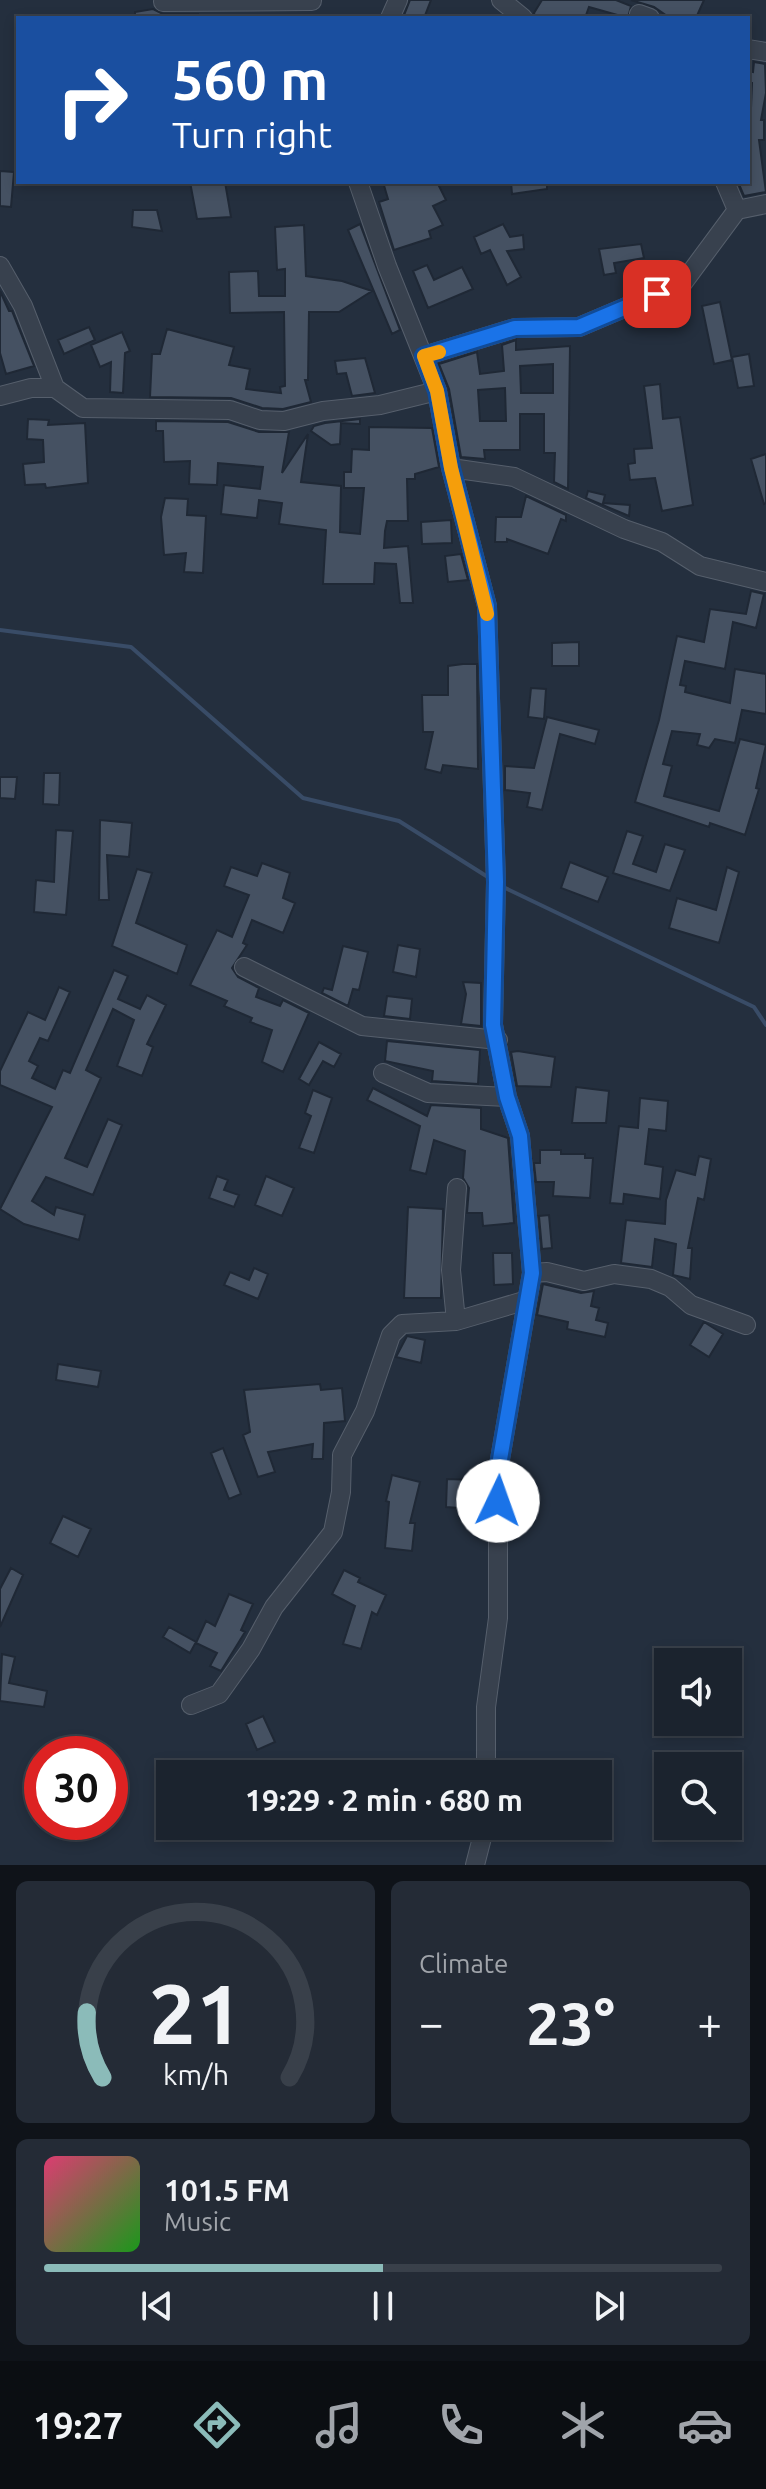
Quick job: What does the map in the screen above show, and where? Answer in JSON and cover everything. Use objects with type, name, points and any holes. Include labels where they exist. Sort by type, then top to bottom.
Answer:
[{"type":"street","points":[[501,0],[521,16]]},
{"type":"street","points":[[163,2],[314,6]]},
{"type":"street","points":[[359,184],[387,266],[437,391],[451,468],[487,606],[496,882],[493,1025],[507,1097],[520,1136],[532,1273],[498,1471],[498,1618],[486,1707],[486,1760]]},
{"type":"street","points":[[726,184],[737,210]]},
{"type":"street","points":[[424,356],[515,328],[579,327],[683,283],[737,210],[766,204]]},
{"type":"street","points":[[0,266],[23,306],[55,388],[83,408],[230,410],[260,420],[284,421],[323,411],[380,405],[437,391]]},
{"type":"street","points":[[0,396],[31,388],[55,388]]},
{"type":"street","points":[[451,468],[514,477],[624,529],[662,542],[700,566],[766,582]]},
{"type":"street","points":[[244,967],[362,1026],[498,1040]]},
{"type":"street","points":[[383,1073],[428,1093],[507,1097]]},
{"type":"street","points":[[456,1321],[451,1270],[457,1188]]},
{"type":"street","points":[[532,1273],[547,1272],[584,1281],[614,1274],[651,1279],[670,1287],[691,1305],[746,1325]]},
{"type":"street","points":[[191,1705],[219,1694],[251,1649],[274,1607],[333,1532],[341,1492],[342,1455],[365,1411],[391,1335],[402,1324],[456,1321],[527,1300]]},
{"type":"street","points":[[475,1865],[481,1840]]},
{"type":"building","points":[[410,0],[431,0],[425,16],[404,16]]},
{"type":"building","points":[[542,0],[616,0],[631,6],[628,16],[589,7],[586,16],[535,16]]},
{"type":"building","points":[[631,0],[704,0],[697,16],[667,16],[654,7]]},
{"type":"building","points":[[153,9],[163,14],[198,16],[135,16],[135,12]]},
{"type":"building","points":[[754,62],[765,64],[766,93],[761,120],[764,120],[764,140],[759,140],[766,192],[744,196],[739,184],[750,184],[750,71],[753,72]]},
{"type":"building","points":[[0,171],[14,172],[11,207],[0,206]]},
{"type":"building","points":[[190,184],[225,184],[231,217],[197,219]]},
{"type":"building","points":[[384,184],[438,184],[446,200],[433,206],[443,225],[429,231],[431,238],[394,250],[379,202],[388,199]]},
{"type":"building","points":[[511,184],[547,184],[547,189],[512,194]]},
{"type":"building","points":[[133,210],[157,210],[162,231],[132,227]]},
{"type":"building","points":[[360,224],[400,330],[392,334],[348,230]]},
{"type":"building","points":[[503,224],[510,237],[523,235],[524,249],[507,251],[521,277],[507,285],[490,250],[481,254],[474,237]]},
{"type":"building","points":[[304,225],[306,276],[342,281],[372,291],[339,312],[309,312],[308,380],[305,380],[311,402],[283,409],[262,408],[231,398],[150,397],[152,354],[160,354],[167,329],[234,347],[229,365],[250,369],[246,389],[281,393],[280,387],[285,386],[284,312],[230,313],[229,272],[258,271],[259,296],[285,296],[285,269],[277,270],[275,227]]},
{"type":"building","points":[[641,244],[644,258],[614,263],[616,273],[604,275],[599,249]]},
{"type":"building","points":[[427,265],[434,280],[462,267],[473,289],[428,308],[413,271]]},
{"type":"building","points":[[0,291],[9,311],[12,311],[34,366],[6,374],[0,353]]},
{"type":"building","points":[[720,302],[732,360],[714,364],[702,306]]},
{"type":"building","points":[[89,327],[95,340],[64,354],[58,340]]},
{"type":"building","points":[[122,332],[130,351],[125,353],[123,393],[110,392],[111,362],[100,367],[91,345]]},
{"type":"building","points":[[516,340],[516,350],[570,346],[568,489],[554,482],[555,453],[544,453],[544,414],[520,414],[520,450],[484,450],[485,459],[461,457],[449,389],[439,364],[477,352],[480,374],[504,371],[502,345]],"holes":[[[553,364],[553,393],[521,393],[520,366]],[[505,388],[506,421],[480,421],[478,390]]]},
{"type":"building","points":[[749,354],[754,386],[738,388],[732,357]]},
{"type":"building","points":[[365,358],[375,393],[352,396],[346,373],[337,374],[335,361]]},
{"type":"building","points":[[660,384],[663,419],[680,417],[693,505],[662,511],[655,478],[630,480],[628,464],[635,463],[634,449],[652,448],[644,386]]},
{"type":"building","points":[[28,419],[49,420],[48,425],[85,423],[88,483],[46,488],[45,484],[25,485],[23,464],[44,462],[43,440],[27,439]]},
{"type":"building","points":[[360,419],[360,424],[341,423],[340,444],[331,445],[311,431],[314,426],[325,423]]},
{"type":"building","points":[[156,421],[228,422],[259,432],[289,432],[282,473],[308,434],[301,482],[341,486],[340,532],[360,534],[364,488],[344,488],[344,472],[351,472],[352,449],[369,450],[369,427],[432,428],[439,467],[415,474],[415,479],[407,479],[408,521],[387,521],[385,531],[384,548],[408,546],[413,603],[400,603],[396,564],[375,563],[374,584],[323,584],[326,530],[279,524],[282,503],[259,500],[257,518],[221,514],[224,485],[260,489],[263,467],[218,463],[217,485],[189,484],[190,461],[164,462],[163,431],[156,431]]},
{"type":"building","points":[[766,454],[766,503],[764,504],[751,459]]},
{"type":"building","points":[[588,491],[605,495],[603,503],[630,505],[629,516],[586,498]]},
{"type":"building","points":[[526,496],[566,515],[566,521],[561,519],[548,554],[507,539],[507,542],[495,542],[496,517],[521,517]]},
{"type":"building","points":[[165,498],[188,499],[187,515],[206,516],[203,573],[184,572],[186,553],[164,555],[161,517]]},
{"type":"building","points":[[451,520],[452,543],[422,544],[421,522]]},
{"type":"building","points":[[461,554],[468,580],[448,582],[445,556]]},
{"type":"building","points":[[751,591],[764,594],[756,628],[733,622],[725,669],[685,661],[680,685],[686,686],[685,692],[730,703],[735,669],[766,674],[766,714],[742,710],[735,743],[715,739],[709,748],[697,745],[700,734],[672,731],[663,764],[672,766],[664,796],[719,811],[740,739],[766,745],[756,788],[759,789],[745,835],[710,823],[709,827],[635,802],[659,720],[677,636],[704,642],[710,609],[746,614]]},
{"type":"building","points":[[579,642],[579,666],[552,666],[552,643]]},
{"type":"building","points":[[477,664],[478,769],[443,765],[441,773],[425,769],[433,732],[423,732],[422,695],[448,695],[448,666]]},
{"type":"building","points":[[531,688],[546,689],[544,719],[528,717]]},
{"type":"building","points":[[547,717],[599,730],[595,744],[560,734],[542,810],[527,807],[530,793],[505,790],[505,766],[534,768]]},
{"type":"building","points":[[44,773],[60,773],[59,805],[43,804]]},
{"type":"building","points":[[0,777],[17,777],[15,799],[0,798]]},
{"type":"building","points":[[100,820],[132,823],[129,857],[107,855],[109,900],[99,900]]},
{"type":"building","points":[[56,830],[73,831],[66,915],[34,912],[36,880],[54,882]]},
{"type":"building","points":[[627,831],[643,836],[633,864],[656,872],[665,844],[685,850],[670,891],[613,873]]},
{"type":"building","points":[[570,862],[608,877],[598,902],[561,888]]},
{"type":"building","points":[[262,863],[290,873],[283,898],[295,903],[283,933],[252,920],[243,943],[247,945],[232,968],[238,977],[259,988],[256,997],[280,1006],[283,1000],[309,1013],[283,1072],[262,1062],[272,1030],[250,1022],[252,1018],[224,1006],[227,1001],[190,985],[217,930],[232,937],[249,895],[224,886],[231,867],[257,876]]},
{"type":"building","points":[[727,867],[739,872],[719,943],[669,928],[677,898],[716,910]]},
{"type":"building","points":[[137,869],[152,873],[136,923],[187,945],[177,974],[112,946]]},
{"type":"building","points":[[398,945],[420,949],[416,977],[393,972]]},
{"type":"building","points":[[343,946],[368,952],[359,990],[353,989],[348,1006],[322,993],[324,988],[332,990]]},
{"type":"building","points":[[114,970],[128,976],[118,999],[140,1009],[147,995],[166,1005],[147,1044],[153,1047],[142,1076],[117,1066],[134,1020],[113,1009],[86,1070],[101,1078],[65,1158],[87,1167],[108,1119],[122,1125],[93,1195],[46,1177],[32,1201],[54,1215],[56,1207],[85,1215],[79,1240],[24,1224],[0,1209],[52,1107],[0,1085],[0,1071],[28,1012],[45,1020],[59,987],[70,992],[48,1041],[40,1038],[29,1061],[38,1066],[32,1078],[55,1089],[63,1070],[70,1073]]},
{"type":"building","points":[[463,982],[481,983],[481,1026],[461,1024],[466,994]]},
{"type":"building","points":[[387,996],[412,999],[410,1019],[384,1016]]},
{"type":"building","points":[[387,1041],[480,1050],[478,1084],[432,1081],[433,1071],[385,1061]]},
{"type":"building","points":[[319,1042],[341,1054],[334,1067],[323,1061],[309,1085],[299,1079]]},
{"type":"building","points":[[511,1052],[555,1057],[551,1087],[517,1086]]},
{"type":"building","points":[[576,1087],[609,1091],[606,1123],[572,1123]]},
{"type":"building","points":[[373,1088],[427,1116],[431,1105],[481,1108],[481,1129],[508,1138],[514,1223],[483,1226],[482,1213],[467,1213],[469,1188],[463,1178],[465,1151],[434,1140],[426,1174],[410,1170],[420,1126],[367,1100]]},
{"type":"building","points":[[313,1090],[332,1098],[314,1153],[299,1148],[311,1116],[305,1113]]},
{"type":"building","points":[[640,1098],[668,1101],[666,1131],[649,1129],[645,1164],[663,1167],[660,1199],[624,1194],[623,1204],[610,1203],[619,1126],[638,1128]]},
{"type":"building","points":[[540,1150],[561,1150],[561,1154],[585,1154],[585,1158],[593,1158],[590,1198],[553,1196],[554,1182],[536,1182],[534,1163],[540,1163]]},
{"type":"building","points":[[699,1156],[711,1159],[704,1200],[698,1198],[688,1248],[692,1248],[690,1279],[673,1275],[676,1244],[655,1239],[652,1267],[621,1263],[626,1220],[665,1224],[666,1200],[676,1170],[695,1175]]},
{"type":"building","points":[[217,1176],[228,1180],[224,1190],[239,1195],[234,1207],[209,1198]]},
{"type":"building","points":[[266,1176],[294,1188],[282,1216],[255,1205]]},
{"type":"building","points":[[408,1207],[443,1209],[441,1298],[404,1298]]},
{"type":"building","points":[[549,1215],[552,1248],[542,1249],[539,1216]]},
{"type":"building","points":[[493,1253],[512,1253],[513,1284],[494,1285]]},
{"type":"building","points":[[254,1268],[268,1274],[258,1299],[224,1285],[230,1272],[249,1280]]},
{"type":"building","points":[[543,1284],[581,1293],[594,1291],[591,1306],[599,1308],[596,1320],[608,1323],[605,1337],[567,1329],[568,1322],[537,1315]]},
{"type":"building","points":[[704,1322],[723,1334],[709,1357],[690,1345]]},
{"type":"building","points":[[407,1336],[425,1340],[421,1363],[396,1357]]},
{"type":"building","points":[[58,1364],[101,1371],[98,1387],[56,1380]]},
{"type":"building","points":[[320,1384],[321,1390],[342,1388],[345,1421],[324,1423],[323,1459],[312,1459],[313,1444],[268,1452],[275,1472],[258,1477],[243,1435],[250,1432],[244,1390]]},
{"type":"building","points":[[223,1448],[241,1494],[229,1499],[211,1453]]},
{"type":"building","points":[[392,1475],[420,1482],[410,1523],[415,1523],[412,1551],[385,1548],[389,1502],[386,1501]]},
{"type":"building","points":[[447,1479],[474,1480],[472,1509],[446,1507]]},
{"type":"building","points":[[63,1516],[91,1529],[78,1557],[50,1543]]},
{"type":"building","points":[[11,1568],[23,1575],[0,1627],[0,1589]]},
{"type":"building","points":[[344,1570],[360,1578],[358,1582],[386,1595],[377,1615],[372,1612],[361,1649],[343,1644],[355,1606],[332,1594]]},
{"type":"building","points":[[229,1594],[253,1604],[241,1630],[245,1632],[221,1671],[210,1666],[217,1653],[196,1643],[206,1621],[215,1626]]},
{"type":"building","points":[[169,1627],[196,1642],[190,1653],[163,1637]]},
{"type":"building","points":[[2,1654],[15,1657],[9,1683],[47,1691],[44,1707],[0,1701]]},
{"type":"building","points":[[263,1716],[275,1742],[257,1750],[246,1724]]},
{"type":"waterway","points":[[0,630],[131,647],[303,798],[399,821],[491,879]]},
{"type":"waterway","points":[[501,886],[754,1007],[766,1025]]},
{"type":"slow traffic","points":[[439,352],[424,356],[437,391],[451,468],[487,614]]},
{"type":"route","points":[[498,1501],[498,1471],[532,1273],[532,1245],[520,1136],[507,1097],[493,1025],[496,882],[487,606],[451,468],[437,391],[424,356],[515,328],[579,327],[657,294]]}]
